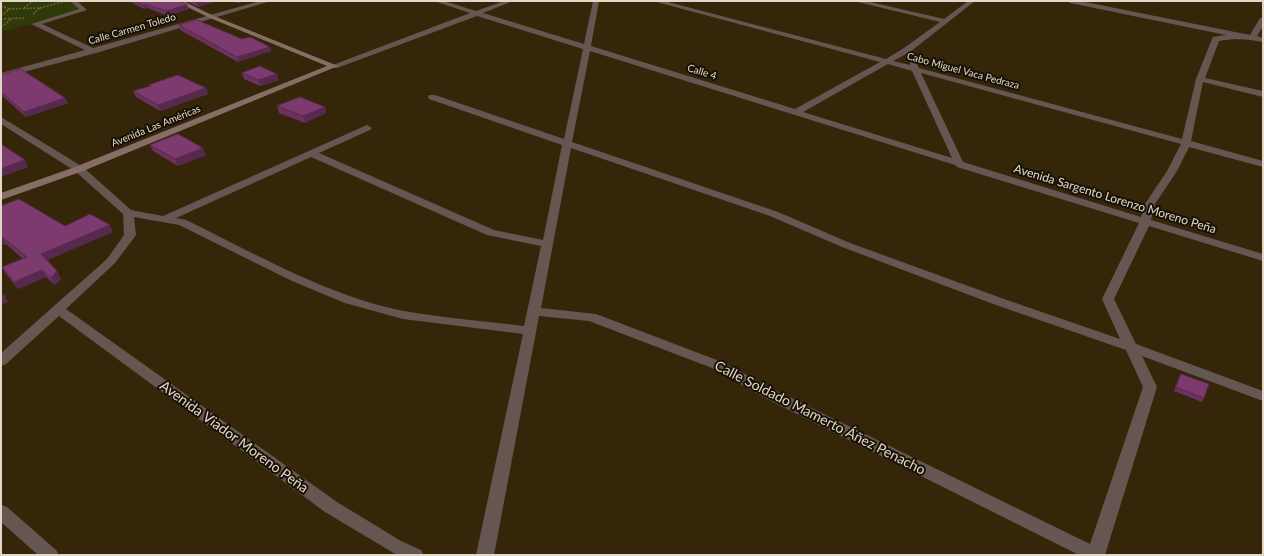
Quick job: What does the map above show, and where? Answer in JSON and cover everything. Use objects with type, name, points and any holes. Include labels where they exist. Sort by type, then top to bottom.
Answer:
[{"type":"main road","points":[[178,1],[212,17],[334,66]]},
{"type":"main road","name":"Avenida Las Américas","points":[[1,197],[79,169],[334,66]]},
{"type":"street","points":[[73,1],[84,10],[35,24],[93,50]]},
{"type":"street","name":"Calle Carmen Toledo","points":[[1,76],[268,1]]},
{"type":"street","name":"Calle 4","points":[[437,1],[960,164]]},
{"type":"street","points":[[334,66],[510,1]]},
{"type":"street","points":[[485,555],[596,1]]},
{"type":"street","name":"Cabo Miguel Vaca Pedraza","points":[[656,1],[915,69],[1263,164]]},
{"type":"street","points":[[857,1],[945,21]]},
{"type":"street","points":[[795,113],[907,50],[972,1]]},
{"type":"street","points":[[1070,1],[1263,40]]},
{"type":"street","points":[[1252,38],[1263,20]]},
{"type":"street","points":[[1182,24],[1204,32],[1216,39],[1226,36],[1252,38]]},
{"type":"street","points":[[1095,555],[1150,387],[1108,299],[1145,222],[1150,204],[1172,171],[1186,143],[1200,79],[1216,39]]},
{"type":"street","points":[[907,50],[960,164]]},
{"type":"street","points":[[1200,79],[1263,94]]},
{"type":"street","points":[[432,97],[774,214],[846,245],[1000,302],[1130,346],[1263,396]]},
{"type":"street","points":[[1,120],[79,169],[128,213],[182,222],[296,278],[349,300],[403,315],[530,331]]},
{"type":"street","points":[[164,219],[368,128]]},
{"type":"street","points":[[310,154],[491,233],[548,244]]},
{"type":"street","name":"Avenida Sargento Lorenzo Moreno Peña","points":[[960,164],[1263,258]]},
{"type":"street","points":[[1,361],[111,261],[130,235],[128,213]]},
{"type":"street","name":"Avenida Viador Moreno Peña","points":[[58,309],[331,507],[395,546],[415,555]]},
{"type":"street","name":"Calle Soldado Mamerto Áñez Penacho","points":[[534,311],[591,317],[717,365],[772,395],[1095,555]]},
{"type":"street","points":[[1,512],[50,555]]},
{"type":"path","points":[[23,9],[33,1]]},
{"type":"path","points":[[1,6],[9,9],[40,8],[64,1]]},
{"type":"path","points":[[1,19],[28,18],[40,8]]},
{"type":"path","points":[[2,15],[9,9]]},
{"type":"path","points":[[1,27],[13,19]]},
{"type":"green space","points":[[1,1],[68,1],[84,10],[1,32]]},
{"type":"building","points":[[136,1],[180,1],[187,5],[166,11],[146,4],[143,5]]},
{"type":"building","points":[[197,20],[242,39],[250,37],[270,47],[237,57],[179,25]]},
{"type":"building","points":[[260,66],[277,74],[258,80],[242,73]]},
{"type":"building","points":[[21,69],[65,98],[24,112],[1,92],[1,75]]},
{"type":"building","points":[[178,75],[206,88],[158,105],[133,91],[151,86],[149,85]]},
{"type":"building","points":[[300,97],[325,107],[303,116],[277,106]]},
{"type":"building","points":[[178,134],[203,148],[175,159],[150,145]]},
{"type":"building","points":[[1,144],[25,160],[1,169]]},
{"type":"building","points":[[19,199],[65,226],[90,214],[110,225],[41,254],[57,271],[51,278],[42,270],[14,282],[2,267],[27,257],[1,237],[1,206]]},
{"type":"building","points":[[1181,374],[1209,384],[1204,398],[1176,387]]}]
